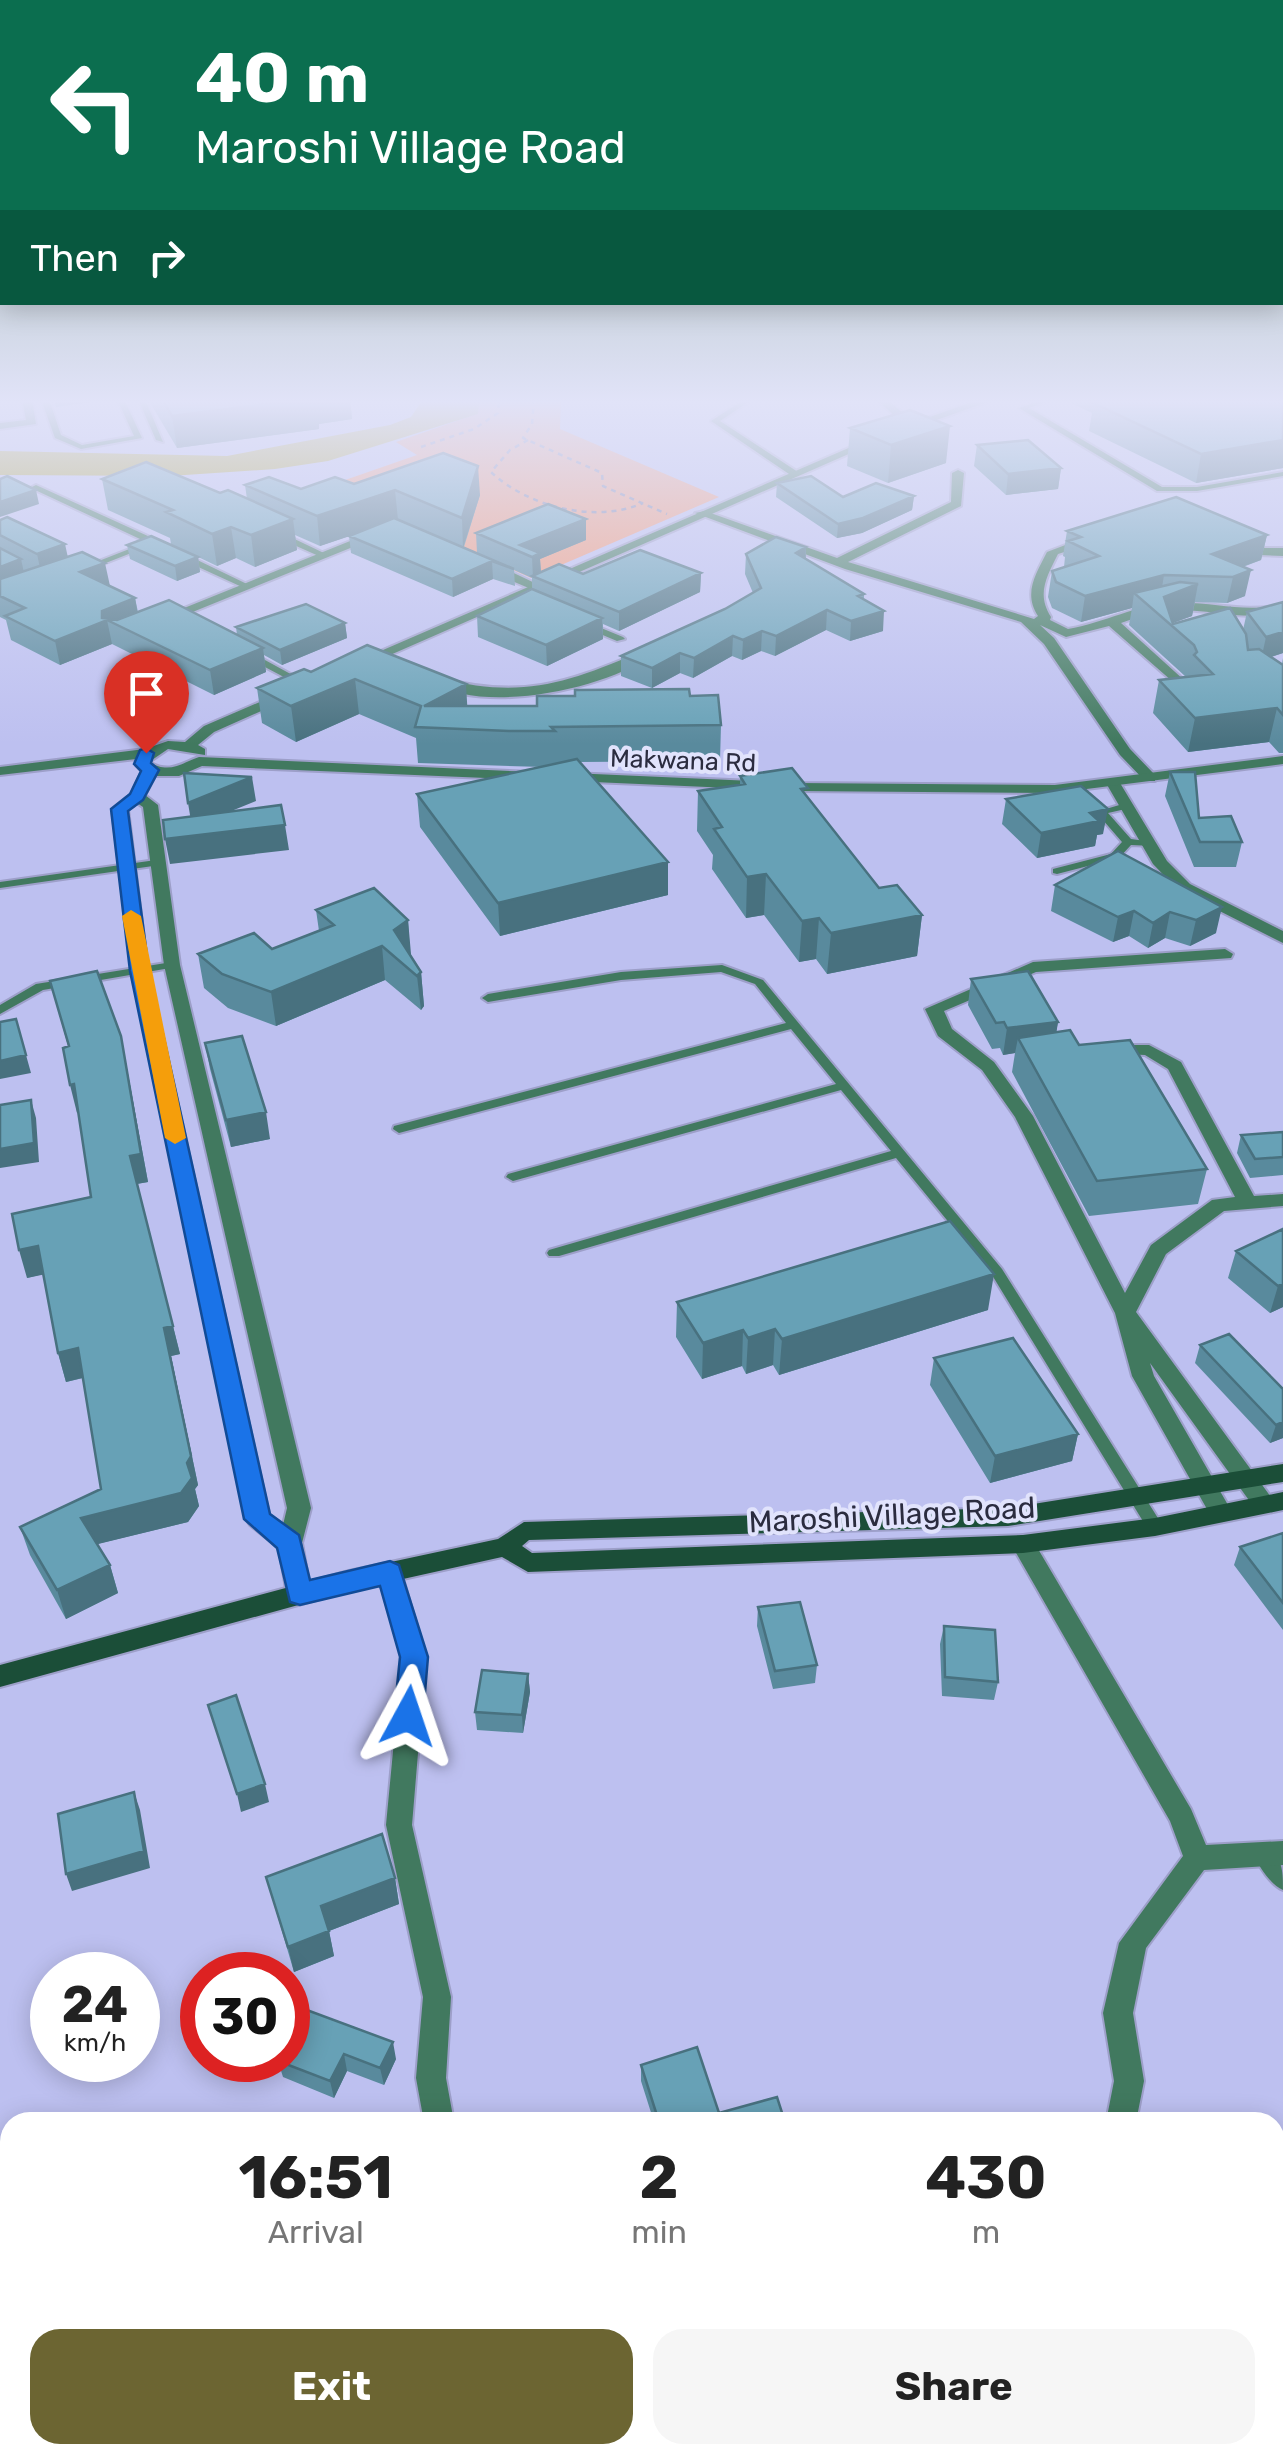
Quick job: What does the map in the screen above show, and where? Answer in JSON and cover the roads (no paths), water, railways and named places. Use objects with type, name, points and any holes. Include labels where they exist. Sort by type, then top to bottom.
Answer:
[{"type":"main road","name":"Maroshi Village Road","points":[[0,1676],[300,1594],[505,1546],[524,1531],[1008,1517],[1283,1473]]},
{"type":"main road","name":"Maroshi Village Road","points":[[505,1546],[528,1563],[1023,1544],[1155,1527],[1274,1502]]},
{"type":"street","points":[[351,667],[521,597],[535,586],[699,514]]},
{"type":"street","points":[[704,514],[838,562],[1026,620],[1049,641],[1125,752],[1150,778]]},
{"type":"street","points":[[838,562],[936,514]]},
{"type":"street","points":[[148,625],[396,528]]},
{"type":"street","points":[[1106,535],[1053,552],[1034,593],[1036,606],[1045,617],[1040,620],[1066,633],[1160,608],[1228,622],[1283,608]]},
{"type":"street","points":[[1229,536],[1263,552],[1283,552]]},
{"type":"street","points":[[483,564],[535,586]]},
{"type":"street","points":[[1112,622],[1180,684]]},
{"type":"street","points":[[429,677],[477,692],[513,694],[570,687],[651,653]]},
{"type":"street","points":[[379,654],[396,662]]},
{"type":"street","points":[[188,746],[209,729],[322,680]]},
{"type":"street","points":[[0,781],[146,762],[165,746],[188,746],[200,753],[199,762]]},
{"type":"street","name":"Makwana Rd","points":[[146,762],[179,772],[199,762],[796,787],[1055,789],[1283,760]]},
{"type":"street","points":[[0,771],[146,762]]},
{"type":"street","points":[[146,762],[137,796],[120,809],[124,868],[140,971],[258,1519],[290,1543]]},
{"type":"street","points":[[1112,782],[1160,864],[1184,887],[1283,938]]},
{"type":"street","points":[[137,796],[150,805],[172,966],[300,1508],[290,1543],[300,1594]]},
{"type":"street","points":[[1225,954],[1034,966],[934,1009],[944,1032],[998,1065],[1125,1313],[1248,1480],[1274,1502]]},
{"type":"street","points":[[1086,1052],[1125,1047],[1149,1050],[1175,1066],[1248,1203]]},
{"type":"street","points":[[1220,1512],[1143,1376],[1125,1313],[1158,1250],[1218,1205],[1283,1200]]},
{"type":"street","points":[[1023,1544],[1182,1817],[1198,1858]]},
{"type":"street","points":[[390,1572],[414,1657],[399,1825],[436,1997],[431,2078],[437,2112]]},
{"type":"street","points":[[1123,2112],[1128,2081],[1118,2013],[1133,1943],[1198,1858],[1273,1854]]},
{"type":"lane","points":[[92,514],[245,586]]},
{"type":"lane","points":[[267,529],[324,555]]},
{"type":"lane","points":[[80,570],[154,543]]},
{"type":"lane","points":[[574,619],[620,639]]},
{"type":"lane","points":[[245,653],[307,686]]},
{"type":"lane","points":[[1126,806],[1095,809],[1128,842],[1149,844]]},
{"type":"lane","points":[[1056,871],[1115,856],[1128,842]]},
{"type":"lane","points":[[0,884],[156,864]]},
{"type":"lane","points":[[0,1010],[40,987],[172,966]]},
{"type":"lane","points":[[488,998],[621,976],[722,968],[759,982],[997,1272],[1155,1527]]},
{"type":"lane","points":[[399,1129],[792,1025]]},
{"type":"lane","points":[[513,1177],[842,1086]]},
{"type":"lane","points":[[554,1253],[898,1153]]},
{"type":"lane","points":[[1273,1854],[1283,1881]]}]
